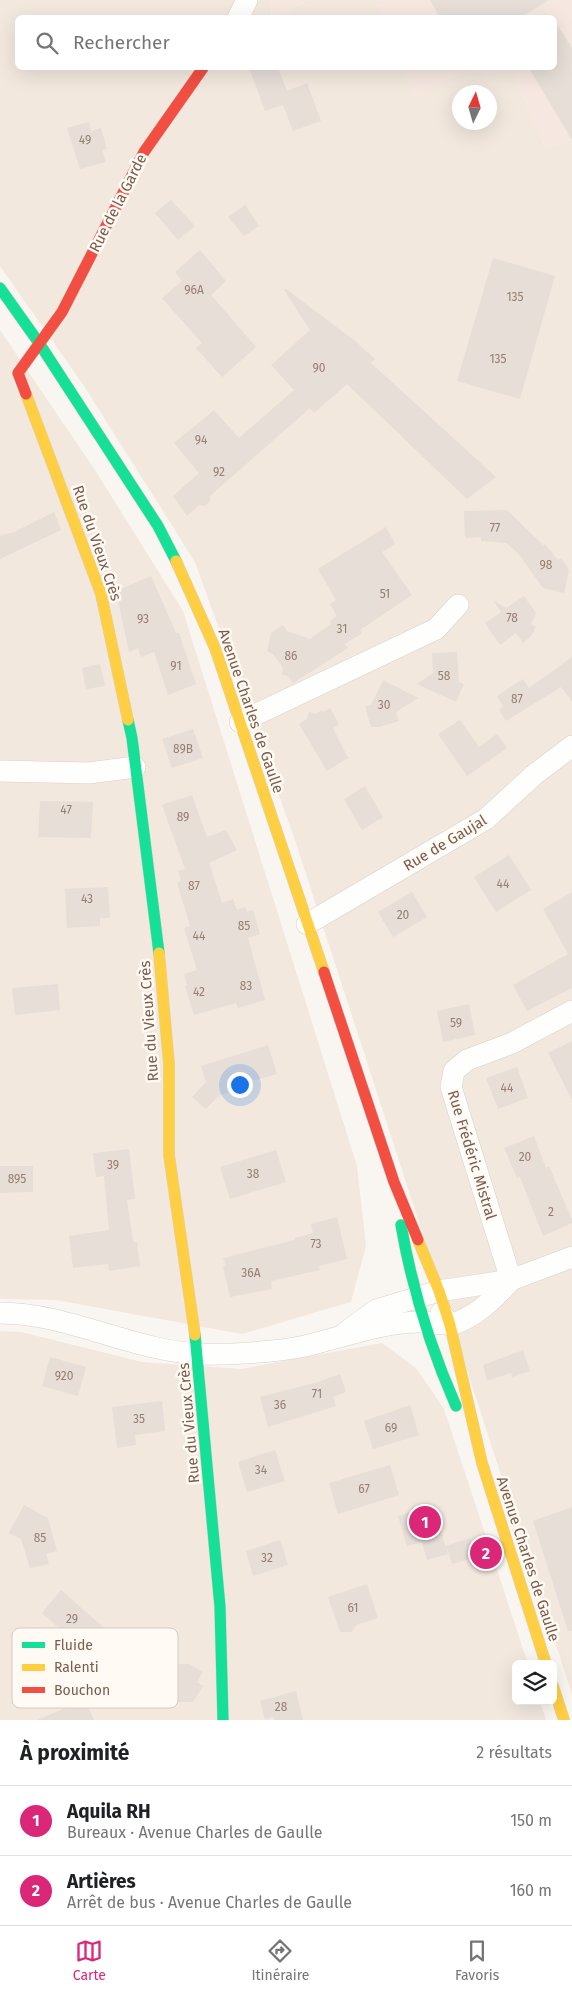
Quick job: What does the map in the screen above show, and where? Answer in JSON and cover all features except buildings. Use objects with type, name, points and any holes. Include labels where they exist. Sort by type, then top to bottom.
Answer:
[{"type":"street","points":[[240,15],[247,0]]},
{"type":"street","name":"Rue de la Garde","points":[[39,343],[62,312],[144,152],[202,70]]},
{"type":"street","name":"Avenue Charles de Gaulle","points":[[0,288],[39,343],[158,526],[185,578],[215,648],[394,1182],[428,1294]]},
{"type":"street","name":"Rue du Vieux Crès","points":[[39,343],[18,373],[101,594],[132,738],[162,974],[169,1064],[169,1155],[198,1354],[220,1607],[223,1720]]},
{"type":"street","points":[[240,722],[436,629],[458,605]]},
{"type":"street","name":"Rue de Gaujal","points":[[307,924],[486,819],[534,775],[572,746]]},
{"type":"street","points":[[0,771],[89,773],[135,768]]},
{"type":"street","name":"Rue Frédéric Mistral","points":[[511,1280],[451,1086],[454,1071],[467,1060],[512,1043],[572,1011]]},
{"type":"street","name":"Avenue Charles de Gaulle","points":[[394,1182],[408,1266]]},
{"type":"street","points":[[342,1335],[376,1310],[428,1294],[511,1280],[572,1257]]},
{"type":"street","points":[[408,1266],[428,1294],[437,1324],[458,1354]]},
{"type":"street","points":[[0,1313],[18,1313],[72,1323],[153,1347],[198,1354],[240,1353],[304,1346],[342,1335],[392,1325],[464,1321],[495,1298],[511,1280]]},
{"type":"street","name":"Avenue Charles de Gaulle","points":[[437,1324],[444,1380],[482,1463]]},
{"type":"street","name":"Avenue Charles de Gaulle","points":[[458,1354],[482,1463],[545,1660]]},
{"type":"street","points":[[557,1698],[564,1720]]},
{"type":"shaded area","points":[[0,0],[270,0],[272,15],[15,15],[15,70],[404,70],[414,94],[466,70],[512,70],[546,149],[572,139],[572,1694],[295,840],[195,562],[84,386],[0,266]]},
{"type":"shaded area","points":[[270,0],[308,0],[280,15],[272,15]]},
{"type":"shaded area","points":[[308,0],[376,0],[382,15],[280,15]]},
{"type":"shaded area","points":[[376,0],[572,0],[572,139],[546,149],[512,70],[557,70],[557,15],[382,15]]},
{"type":"shaded area","points":[[404,70],[466,70],[414,95]]},
{"type":"shaded area","points":[[0,330],[95,470],[183,611],[357,1166],[366,1246],[351,1302],[242,1334],[56,1300],[0,1299]]},
{"type":"shaded area","points":[[0,1331],[21,1332],[142,1362],[241,1369],[382,1343],[416,1368],[444,1409],[527,1660],[512,1660],[512,1705],[541,1705],[546,1720],[0,1720]]},
{"type":"traffic: fast","points":[[0,288],[39,343],[158,526],[176,561]]},
{"type":"traffic: fast","points":[[128,720],[132,738],[159,953]]},
{"type":"traffic: fast","points":[[401,1225],[423,1317],[438,1362],[456,1406]]},
{"type":"traffic: fast","points":[[195,1335],[220,1607],[223,1720]]},
{"type":"traffic: slow","points":[[26,394],[101,594],[128,720]]},
{"type":"traffic: slow","points":[[176,561],[215,648],[324,972]]},
{"type":"traffic: slow","points":[[159,953],[169,1064],[169,1155],[195,1335]]},
{"type":"traffic: slow","points":[[418,1240],[439,1291],[450,1325],[482,1463],[545,1660]]},
{"type":"traffic: slow","points":[[557,1698],[564,1720]]},
{"type":"traffic: jam","points":[[26,394],[18,373],[62,312],[144,152],[202,70]]},
{"type":"traffic: jam","points":[[324,972],[394,1182],[418,1240]]},
{"type":"place","name":"Aquila RH","points":[[425,1522]]},
{"type":"place","name":"Artières","points":[[486,1553]]}]
